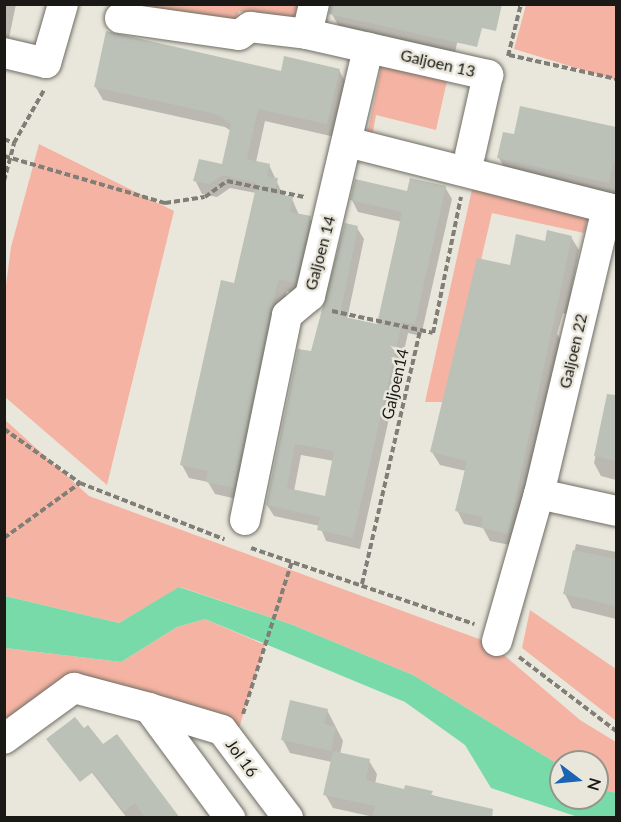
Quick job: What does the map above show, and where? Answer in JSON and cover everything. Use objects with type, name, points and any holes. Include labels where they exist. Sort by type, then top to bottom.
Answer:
[{"type":"street","points":[[4,53],[46,63],[63,4]]},
{"type":"street","points":[[307,34],[314,4]]},
{"type":"street","name":"Galjoen 13","points":[[120,18],[239,35],[250,27],[307,34],[368,48],[499,65],[469,163]]},
{"type":"street","name":"Galjoen 14","points":[[240,536],[287,315],[310,296],[334,203],[368,48]]},
{"type":"street","name":"Galjoen 22","points":[[347,142],[469,163],[612,209],[539,494],[497,641]]},
{"type":"street","points":[[539,494],[616,511]]},
{"type":"street","name":"Jol 16","points":[[4,739],[75,688],[149,708],[222,730],[288,818]]},
{"type":"street","points":[[149,708],[230,818]]},
{"type":"path","points":[[521,4],[499,65],[616,79]]},
{"type":"path","points":[[4,181],[15,143],[51,77],[46,63]]},
{"type":"path","points":[[4,140],[15,143]]},
{"type":"path","points":[[4,156],[165,203],[205,197],[227,181],[334,203]]},
{"type":"path","name":"Galjoen14","points":[[362,584],[420,330],[433,333],[469,163]]},
{"type":"path","points":[[301,304],[420,330]]},
{"type":"path","points":[[4,429],[80,483],[240,536],[292,561],[467,619],[616,731]]},
{"type":"path","points":[[4,538],[80,483]]},
{"type":"path","points":[[234,748],[292,561]]},
{"type":"shaded area","points":[[147,5],[298,5],[294,24],[239,11],[233,26]]},
{"type":"shaded area","points":[[526,5],[616,5],[616,80],[514,49]]},
{"type":"shaded area","points":[[383,58],[449,72],[436,130],[376,115],[372,137],[367,135]]},
{"type":"shaded area","points":[[39,144],[174,211],[107,485],[5,397],[4,300],[11,247]]},
{"type":"shaded area","points":[[473,185],[589,212],[584,233],[492,213],[448,402],[425,402]]},
{"type":"shaded area","points":[[4,419],[89,496],[490,643],[580,720],[616,742],[616,793],[609,791],[609,750],[549,750],[549,759],[413,675],[293,625],[180,587],[119,623],[5,596]]},
{"type":"shaded area","points":[[179,587],[293,625],[413,675],[549,759],[549,807],[491,788],[465,745],[405,702],[205,619],[177,627],[121,662],[5,648],[5,596],[119,623]]},
{"type":"shaded area","points":[[530,610],[616,669],[616,721],[522,648]]},
{"type":"shaded area","points":[[205,619],[265,645],[238,731],[64,682],[5,726],[5,648],[121,662],[177,627]]},
{"type":"shaded area","points":[[609,791],[616,793],[616,817],[578,817],[557,810],[609,810]]},
{"type":"building","points":[[331,4],[502,4],[496,31],[482,28],[477,47],[329,14]]},
{"type":"building","points":[[106,31],[281,71],[284,56],[340,69],[327,124],[258,109],[247,159],[270,164],[267,176],[278,178],[275,193],[293,197],[290,212],[311,216],[295,283],[279,279],[270,312],[234,488],[206,482],[208,471],[180,465],[221,280],[234,283],[257,183],[223,175],[209,184],[193,181],[199,159],[222,164],[231,124],[216,114],[94,87]]},
{"type":"building","points":[[520,106],[616,127],[616,165],[613,164],[609,183],[497,158],[503,132],[514,134]]},
{"type":"building","points":[[410,178],[446,186],[415,324],[402,322],[353,538],[317,530],[320,517],[266,505],[298,349],[311,351],[345,223],[358,226],[340,316],[377,324],[402,212],[350,200],[355,179],[407,191]],"holes":[[[295,444],[334,451],[325,496],[287,488]]]},
{"type":"building","points":[[547,230],[572,236],[508,534],[481,528],[483,517],[455,511],[467,461],[430,452],[477,258],[510,265],[516,234],[545,241]]},
{"type":"building","points":[[607,394],[616,395],[616,461],[594,456]]},
{"type":"building","points":[[573,550],[616,559],[616,606],[563,594]]},
{"type":"building","points":[[290,700],[328,709],[324,724],[336,727],[331,751],[281,740]]},
{"type":"building","points":[[75,717],[84,728],[88,725],[103,744],[117,734],[180,818],[145,818],[135,803],[124,812],[93,772],[80,782],[46,739]]},
{"type":"building","points":[[333,751],[370,759],[366,780],[404,789],[405,785],[433,791],[431,795],[493,809],[492,818],[372,818],[375,806],[323,795]]}]
